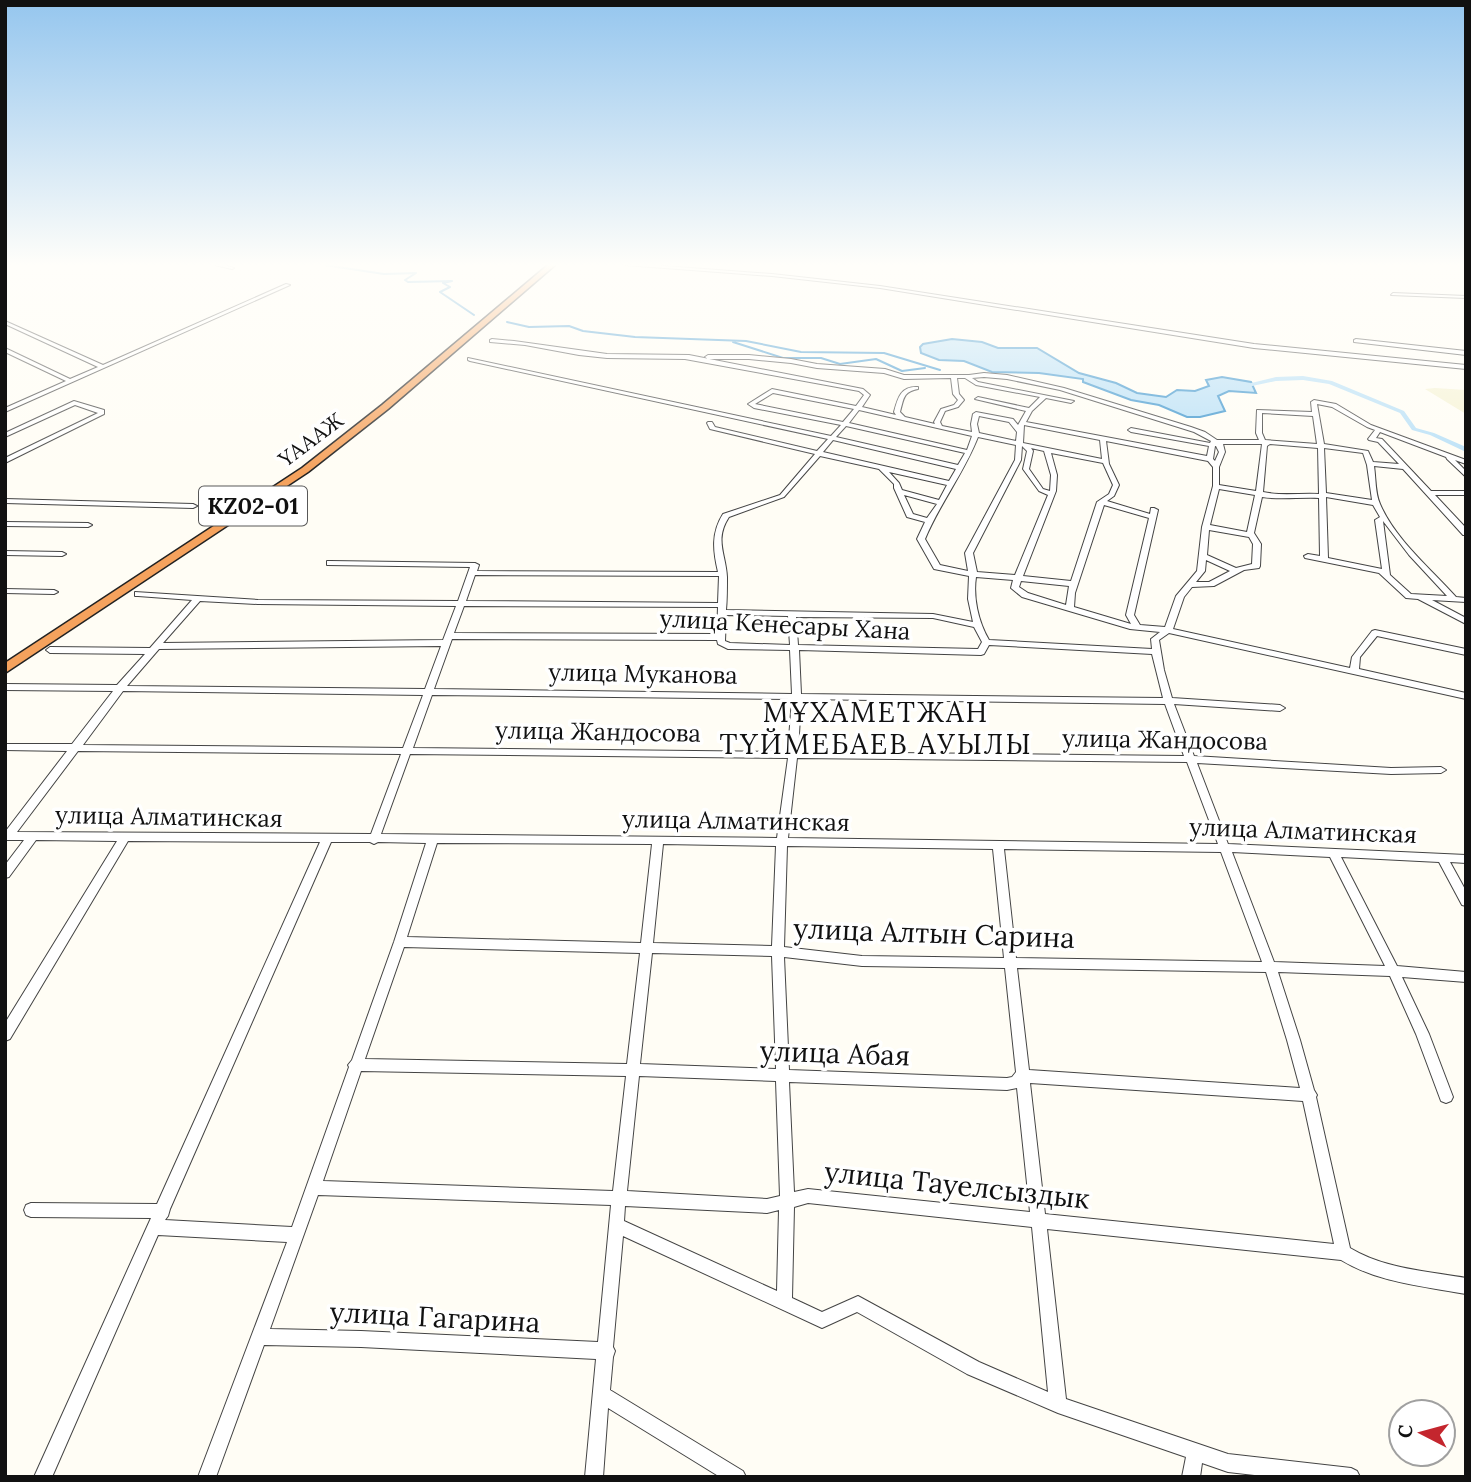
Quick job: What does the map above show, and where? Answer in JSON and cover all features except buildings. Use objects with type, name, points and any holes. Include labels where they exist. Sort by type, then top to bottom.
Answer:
[{"type":"highway","name":"ҮАААЖ","points":[[5,659],[214,526],[292,472],[466,334]]},
{"type":"highway","name":"ҮАААЖ","points":[[5,669],[305,470],[467,334]]},
{"type":"street","points":[[31,334],[103,367]]},
{"type":"street","points":[[5,410],[177,334]]},
{"type":"street","points":[[1177,334],[1254,346],[1466,366]]},
{"type":"street","points":[[1197,334],[1466,366]]},
{"type":"street","points":[[492,341],[598,355],[749,356],[817,366],[885,371],[904,377],[954,378],[984,374],[1096,398],[1208,436],[1214,442],[1222,452],[1216,467],[1216,486],[1206,527],[1201,571],[1180,596],[1168,631],[1155,639],[1156,652],[1169,701],[1270,967],[1310,1095],[1343,1253]]},
{"type":"street","points":[[1356,341],[1466,353]]},
{"type":"street","points":[[5,350],[70,381]]},
{"type":"street","points":[[5,358],[17,355]]},
{"type":"street","points":[[685,357],[861,390],[867,395],[782,496],[726,516],[722,521],[716,552],[723,574],[721,638]]},
{"type":"street","points":[[470,359],[961,468]]},
{"type":"street","points":[[967,376],[976,383],[1071,401]]},
{"type":"street","points":[[940,426],[937,422],[943,411],[956,406],[961,400],[956,394],[954,378]]},
{"type":"street","points":[[904,420],[897,412],[902,393],[909,388],[916,388]]},
{"type":"street","points":[[969,452],[751,404],[772,391],[904,420],[1008,439],[1022,436],[1103,439],[1210,459],[1216,467]]},
{"type":"street","points":[[986,642],[977,625],[970,582],[973,575],[969,553],[1018,460],[1030,410],[1045,396]]},
{"type":"street","points":[[978,399],[1030,410]]},
{"type":"street","points":[[1324,560],[1321,448],[1314,402],[1328,403],[1378,430],[1466,462]]},
{"type":"street","points":[[5,435],[74,403],[102,411],[101,414],[5,461]]},
{"type":"street","points":[[1267,442],[1259,433],[1259,411],[1315,414]]},
{"type":"street","points":[[1052,494],[1041,490],[1026,469],[1030,451],[1011,420],[976,414],[976,434],[969,452],[921,538],[937,568],[973,575],[1074,583]]},
{"type":"street","points":[[710,423],[712,428],[951,484]]},
{"type":"street","points":[[1131,430],[1215,444],[1267,442],[1362,451],[1367,454],[1370,464],[1376,503],[1453,598]]},
{"type":"street","points":[[1362,451],[1378,430]]},
{"type":"street","points":[[1371,439],[1394,449],[1378,430]]},
{"type":"street","points":[[1022,436],[1029,443],[1046,449],[1105,462]]},
{"type":"street","points":[[1070,609],[1074,583],[1101,502],[1112,495],[1116,485],[1105,462],[1103,439]]},
{"type":"street","points":[[1189,585],[1211,584],[1237,571],[1256,566],[1257,544],[1252,535],[1264,445],[1267,442]]},
{"type":"street","points":[[1210,459],[1215,444]]},
{"type":"street","points":[[1384,445],[1466,533]]},
{"type":"street","points":[[1046,449],[1054,475],[1052,494],[1015,589],[1025,596],[1138,628],[1168,631],[1466,696]]},
{"type":"street","points":[[1452,457],[1448,458],[1466,475]]},
{"type":"street","points":[[1370,464],[1405,467]]},
{"type":"street","points":[[881,468],[897,484],[909,515],[929,521]]},
{"type":"street","points":[[1216,486],[1276,498],[1289,495],[1322,495],[1376,503]]},
{"type":"street","points":[[900,492],[941,503]]},
{"type":"street","points":[[1430,493],[1466,494]]},
{"type":"street","points":[[5,501],[193,506]]},
{"type":"street","points":[[1101,502],[1154,514],[1130,615],[1138,628]]},
{"type":"street","points":[[1385,517],[1379,520],[1387,574]]},
{"type":"street","points":[[5,524],[88,525]]},
{"type":"street","points":[[1206,527],[1252,535]]},
{"type":"street","points":[[5,553],[62,554]]},
{"type":"street","points":[[1203,556],[1237,571]]},
{"type":"street","points":[[1308,556],[1382,571],[1404,593],[1466,600]]},
{"type":"street","points":[[330,563],[475,565],[374,840]]},
{"type":"street","points":[[472,573],[723,574]]},
{"type":"street","points":[[5,592],[54,592]]},
{"type":"street","points":[[138,593],[196,600],[722,608],[792,614],[933,616],[977,625]]},
{"type":"street","points":[[1419,596],[1466,622]]},
{"type":"street","points":[[7,836],[121,687],[196,600]]},
{"type":"street","points":[[784,1300],[787,1202],[778,951],[782,842],[797,697],[792,614]]},
{"type":"street","points":[[1354,671],[1356,657],[1375,634],[1466,652]]},
{"type":"street","name":"улица Кенесары Хана","points":[[50,650],[447,640],[721,638],[728,646],[981,652],[986,642],[1156,652]]},
{"type":"street","name":"улица Муканова","points":[[5,687],[1169,701],[1280,708]]},
{"type":"street","name":"улица Жандосова","points":[[5,747],[1191,759],[1391,771],[1441,770]]},
{"type":"street","name":"улица Алматинская","points":[[7,836],[658,840],[1224,848],[1466,859]]},
{"type":"street","points":[[5,874],[32,836]]},
{"type":"street","points":[[5,1035],[125,837]]},
{"type":"street","points":[[43,1477],[327,839]]},
{"type":"street","points":[[207,1477],[261,1337],[400,942],[432,840]]},
{"type":"street","points":[[594,1477],[616,1225],[658,840]]},
{"type":"street","points":[[998,845],[1058,1405]]},
{"type":"street","points":[[1333,853],[1393,971],[1446,1097]]},
{"type":"street","points":[[1442,858],[1466,902]]},
{"type":"street","name":"улица Алтын Сарина","points":[[400,942],[778,951],[863,961],[1270,967],[1393,971],[1466,977]]},
{"type":"street","name":"улица Абая","points":[[355,1065],[634,1070],[1007,1084],[1016,1082],[1021,1076],[1310,1095]]},
{"type":"street","name":"улица Тауелсыздык","points":[[313,1188],[619,1198],[767,1206],[808,1196],[1343,1253],[1351,1259],[1390,1271],[1466,1286]]},
{"type":"street","points":[[31,1210],[163,1211]]},
{"type":"street","points":[[616,1225],[784,1300],[822,1320],[859,1304],[973,1368],[1058,1405],[1195,1452],[1228,1463],[1351,1477]]},
{"type":"street","points":[[156,1227],[297,1235]]},
{"type":"street","name":"улица Гагарина","points":[[261,1337],[361,1339],[607,1352]]},
{"type":"street","points":[[603,1395],[737,1477]]},
{"type":"street","points":[[1191,1477],[1195,1452]]},
{"type":"shaded area","points":[[1425,389],[1466,390],[1466,414]]},
{"type":"water","points":[[952,339],[982,342],[998,348],[1037,348],[1079,373],[1116,383],[1137,393],[1166,397],[1177,390],[1195,391],[1209,386],[1206,380],[1222,377],[1251,382],[1256,393],[1229,391],[1218,396],[1225,411],[1187,417],[1159,405],[1131,400],[1083,382],[1083,379],[1039,373],[992,372],[964,361],[939,360],[921,353],[920,347],[923,344]]},
{"type":"waterway","points":[[610,334],[746,341],[801,352],[884,353],[940,370]]},
{"type":"waterway","points":[[733,342],[783,358],[821,358],[840,364],[876,359],[902,371],[925,368]]},
{"type":"waterway","points":[[1238,387],[1276,379],[1303,378],[1330,382],[1402,412],[1414,429],[1432,434],[1466,450]]},
{"type":"district","name":"МҰХАМЕТЖАН ТҮЙМЕБАЕВ АУЫЛЫ","points":[[876,728]]}]
